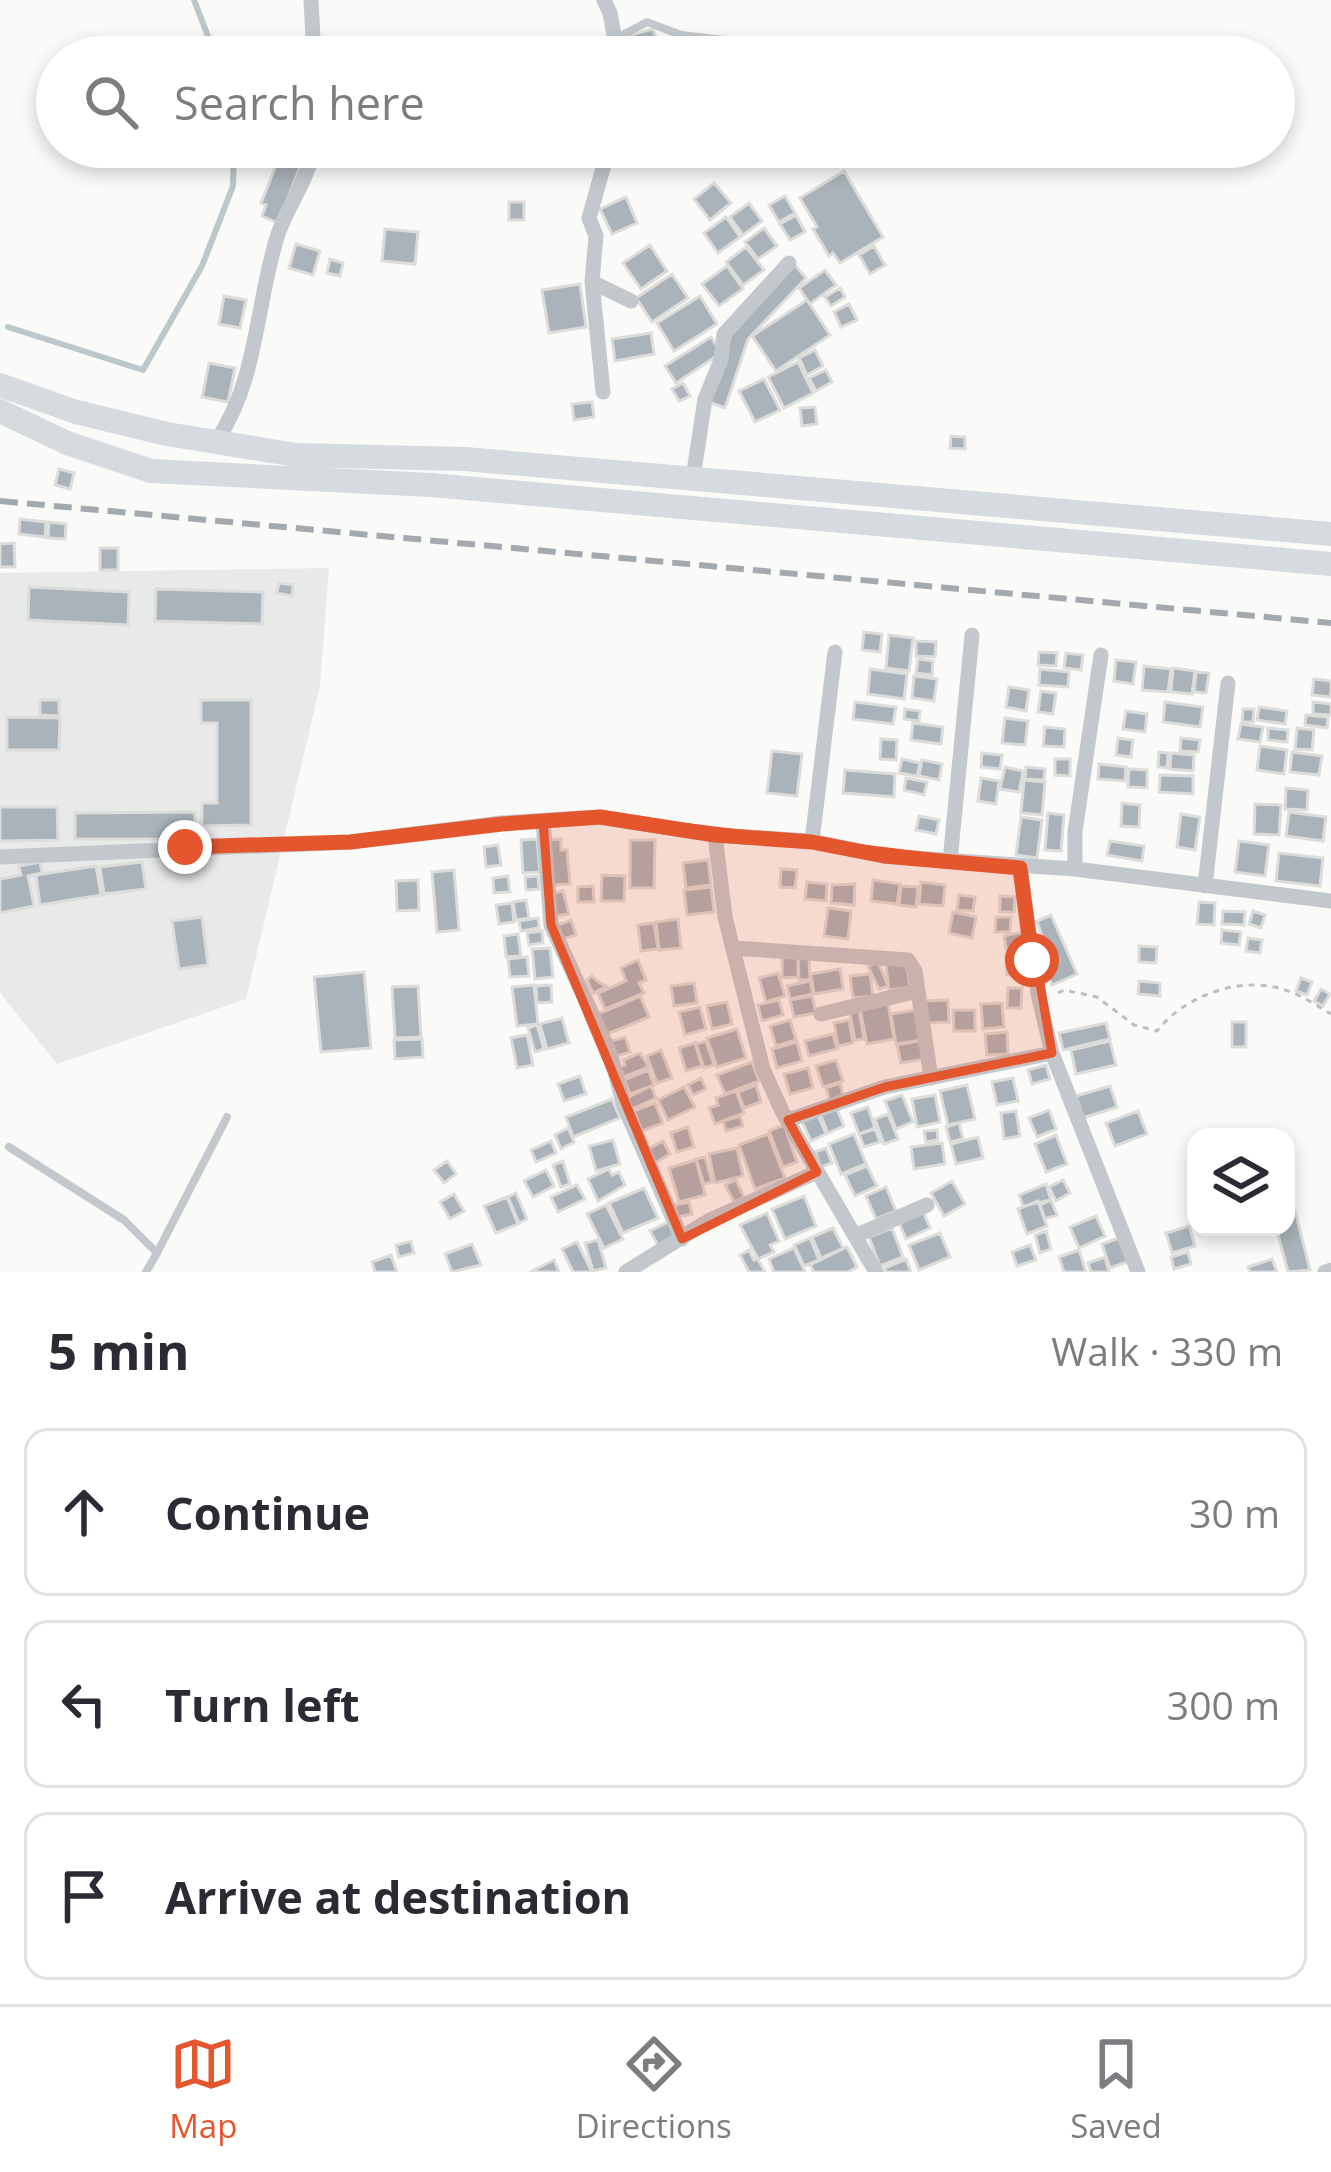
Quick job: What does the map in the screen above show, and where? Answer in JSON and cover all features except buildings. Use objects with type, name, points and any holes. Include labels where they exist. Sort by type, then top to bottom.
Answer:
[{"type":"main road","points":[[0,385],[76,412],[167,434],[320,457],[465,459],[1331,534]]},
{"type":"main road","points":[[0,411],[67,442],[151,471],[431,485],[1331,564]]},
{"type":"street","points":[[311,0],[313,36]]},
{"type":"street","points":[[604,0],[614,36]]},
{"type":"street","points":[[217,440],[243,388],[279,231],[305,168]]},
{"type":"street","points":[[603,168],[589,218],[596,236],[592,282],[603,392]]},
{"type":"street","points":[[693,478],[705,399],[721,360],[724,334],[789,262]]},
{"type":"street","points":[[592,282],[631,301]]},
{"type":"street","points":[[950,861],[972,634]]},
{"type":"street","points":[[812,842],[835,652]]},
{"type":"street","points":[[1075,869],[1075,832],[1101,655]]},
{"type":"street","points":[[1205,886],[1228,683]]},
{"type":"street","points":[[0,857],[311,845],[600,817],[715,835],[812,842],[884,856],[1075,869],[1331,901]]},
{"type":"street","points":[[543,820],[551,925],[603,1036],[624,1106],[682,1239]]},
{"type":"street","points":[[715,835],[725,917],[757,1051],[788,1120],[876,1272]]},
{"type":"street","points":[[1020,868],[1052,1053],[1138,1272]]},
{"type":"street","points":[[734,948],[908,960],[914,964],[931,1078]]},
{"type":"street","points":[[821,1014],[918,991]]},
{"type":"street","points":[[788,1120],[884,1087],[1052,1053]]},
{"type":"street","points":[[626,1272],[750,1199],[817,1172]]},
{"type":"street","points":[[855,1236],[928,1205]]},
{"type":"lane","points":[[621,36],[647,22],[690,36]]},
{"type":"lane","points":[[146,1272],[227,1117]]},
{"type":"lane","points":[[9,1147],[124,1220],[157,1253]]},
{"type":"path","points":[[1040,1003],[1064,990],[1097,998],[1134,1025],[1157,1031],[1171,1013],[1245,984],[1286,990],[1331,1014]]},
{"type":"highlighted area","points":[[600,817],[1020,868],[1052,1053],[885,1087],[788,1120],[817,1172],[682,1239],[551,925],[543,821]]},
{"type":"shaded area","points":[[329,568],[320,686],[246,999],[57,1064],[0,993],[0,573]]},
{"type":"waterway","points":[[194,0],[208,36]]},
{"type":"waterway","points":[[8,327],[143,370],[202,266],[233,186],[233,168]]},
{"type":"railway","points":[[0,501],[1331,623]]},
{"type":"route","points":[[185,847],[350,842],[600,817],[715,835],[812,842],[884,856],[1020,868],[1032,960]]}]
